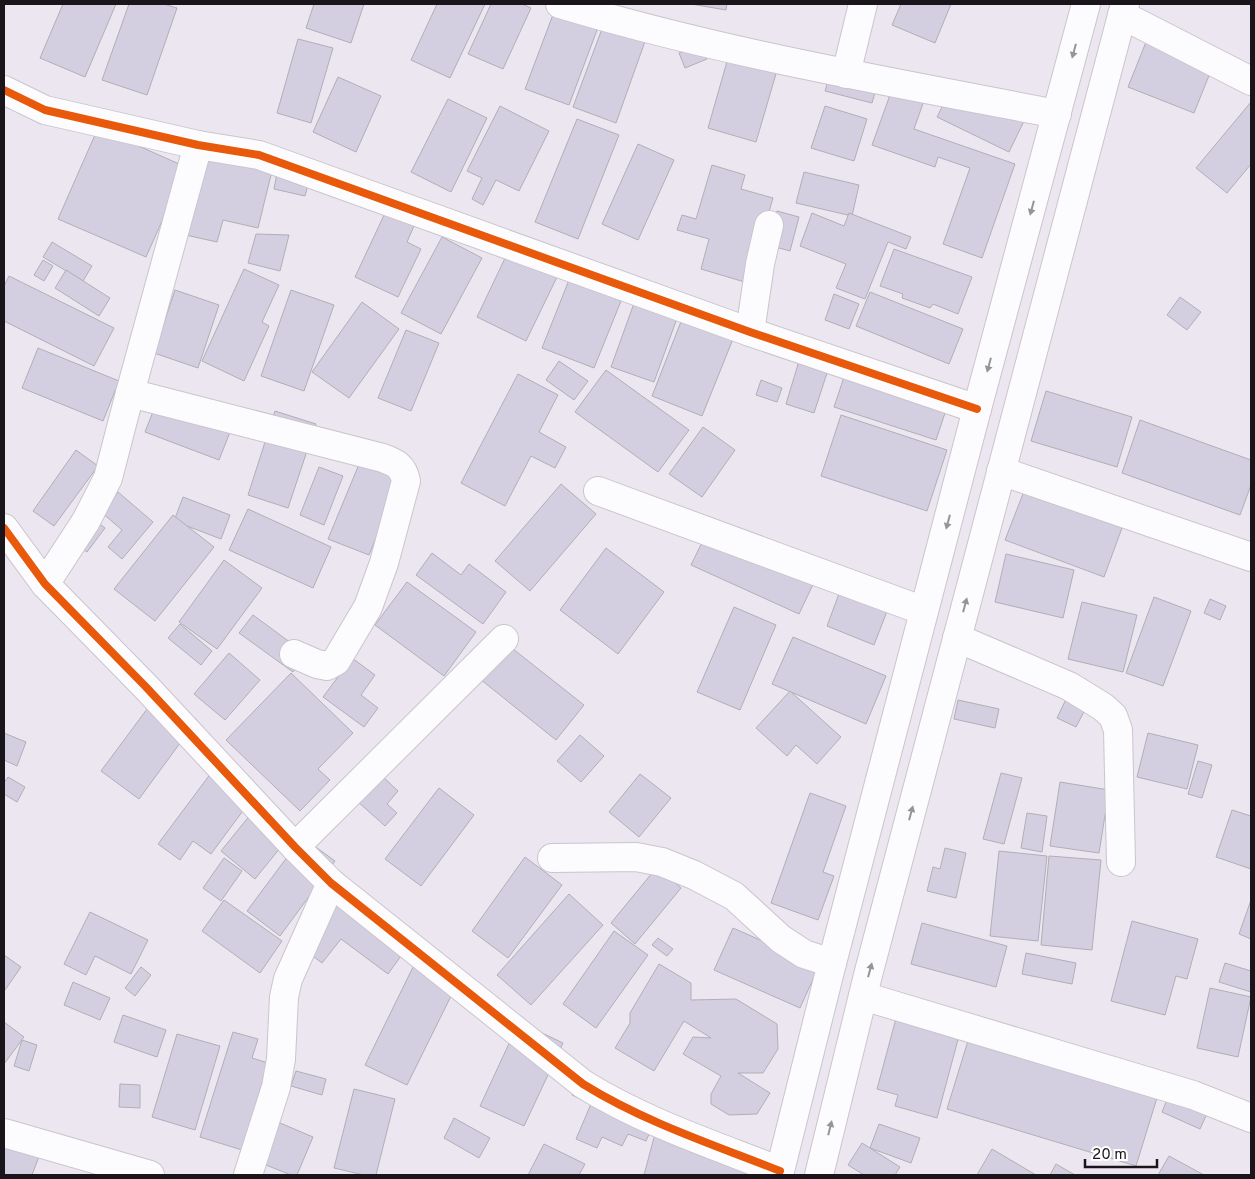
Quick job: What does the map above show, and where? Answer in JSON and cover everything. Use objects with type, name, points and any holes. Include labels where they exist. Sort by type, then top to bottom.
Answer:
[{"type":"street","points":[[560,4],[649,30],[846,74],[1057,114]]},
{"type":"street","points":[[846,74],[863,4]]},
{"type":"street","points":[[4,528],[45,584],[146,687],[331,883],[583,1084],[607,1099],[641,1115],[780,1173],[832,963],[977,409],[1086,4]]},
{"type":"street","points":[[819,1175],[863,996],[1124,9],[1251,81]]},
{"type":"street","points":[[4,90],[45,110],[198,145],[259,155],[750,332],[977,409]]},
{"type":"street","points":[[45,584],[86,521],[108,478],[198,145]]},
{"type":"street","points":[[750,332],[760,264],[769,225]]},
{"type":"street","points":[[130,393],[383,458],[398,464],[404,471],[406,481],[384,563],[368,607],[345,647],[336,661],[327,666],[317,664],[294,654]]},
{"type":"street","points":[[1001,471],[1251,557]]},
{"type":"street","points":[[598,491],[924,612]]},
{"type":"street","points":[[957,638],[1070,686],[1103,707],[1113,716],[1118,730],[1121,862]]},
{"type":"street","points":[[295,847],[504,639]]},
{"type":"street","points":[[552,858],[636,857],[662,862],[694,875],[734,896],[781,939],[804,954],[832,963]]},
{"type":"street","points":[[248,1175],[276,1087],[281,1059],[284,997],[288,979],[331,883]]},
{"type":"street","points":[[863,996],[1193,1094],[1251,1118]]},
{"type":"street","points":[[4,1133],[150,1175]]},
{"type":"building","points":[[63,4],[116,4],[85,77],[40,58]]},
{"type":"building","points":[[129,4],[164,4],[177,8],[147,95],[102,80]]},
{"type":"building","points":[[314,4],[364,4],[351,43],[306,28]]},
{"type":"building","points":[[437,4],[485,4],[450,78],[411,60]]},
{"type":"building","points":[[491,4],[522,4],[531,8],[503,69],[468,54]]},
{"type":"building","points":[[557,4],[603,14],[569,105],[525,89]]},
{"type":"building","points":[[691,4],[727,4],[726,10]]},
{"type":"building","points":[[901,4],[951,4],[935,43],[892,25]]},
{"type":"building","points":[[606,18],[648,33],[616,123],[573,107]]},
{"type":"building","points":[[734,37],[783,50],[756,142],[708,128]]},
{"type":"building","points":[[1148,37],[1214,63],[1194,113],[1128,87]]},
{"type":"building","points":[[298,39],[333,48],[311,123],[277,113]]},
{"type":"building","points":[[701,44],[707,59],[685,68],[679,53]]},
{"type":"building","points":[[831,70],[878,82],[872,103],[825,91]]},
{"type":"building","points":[[338,77],[381,96],[356,152],[313,132]]},
{"type":"building","points":[[895,81],[927,92],[914,129],[1015,164],[982,258],[943,244],[970,168],[938,157],[935,167],[872,145]]},
{"type":"building","points":[[954,83],[1026,117],[1009,152],[937,117]]},
{"type":"building","points":[[448,99],[487,118],[451,192],[411,172]]},
{"type":"building","points":[[1251,102],[1251,164],[1227,193],[1196,168]]},
{"type":"building","points":[[500,106],[549,131],[519,191],[496,180],[483,205],[472,199],[482,178],[467,171]]},
{"type":"building","points":[[825,106],[867,119],[854,161],[811,148]]},
{"type":"building","points":[[577,119],[619,135],[578,239],[535,222]]},
{"type":"building","points":[[98,128],[186,167],[146,257],[58,219]]},
{"type":"building","points":[[638,144],[674,160],[638,240],[602,224]]},
{"type":"building","points":[[200,154],[272,171],[258,228],[223,220],[217,242],[181,234]]},
{"type":"building","points":[[712,165],[745,175],[741,189],[773,198],[748,283],[701,269],[709,239],[677,230],[682,215],[696,219]]},
{"type":"building","points":[[804,172],[859,185],[852,216],[796,203]]},
{"type":"building","points":[[277,173],[309,181],[305,196],[274,189]]},
{"type":"building","points":[[777,211],[799,217],[790,251],[768,245]]},
{"type":"building","points":[[385,213],[414,226],[407,242],[421,249],[398,297],[355,277]]},
{"type":"building","points":[[812,213],[844,226],[849,213],[911,237],[906,249],[888,242],[865,299],[836,288],[846,264],[800,246]]},
{"type":"building","points":[[256,234],[289,235],[280,271],[248,263]]},
{"type":"building","points":[[442,237],[482,258],[441,334],[401,313]]},
{"type":"building","points":[[52,242],[92,266],[83,281],[43,257]]},
{"type":"building","points":[[894,249],[972,277],[958,314],[933,304],[930,308],[902,298],[903,294],[880,286]]},
{"type":"building","points":[[507,254],[557,277],[526,341],[477,317]]},
{"type":"building","points":[[43,260],[53,266],[44,281],[34,275]]},
{"type":"building","points":[[244,269],[279,285],[262,322],[269,326],[244,381],[202,361]]},
{"type":"building","points":[[66,270],[110,298],[99,316],[55,288]]},
{"type":"building","points":[[9,276],[114,328],[94,366],[4,321],[4,286]]},
{"type":"building","points":[[569,280],[621,301],[594,368],[542,348]]},
{"type":"building","points":[[175,290],[219,305],[198,368],[154,353]]},
{"type":"building","points":[[291,290],[334,305],[304,391],[261,376]]},
{"type":"building","points":[[870,292],[963,329],[949,364],[856,326]]},
{"type":"building","points":[[834,294],[859,304],[849,329],[825,320]]},
{"type":"building","points":[[637,295],[680,310],[654,382],[611,367]]},
{"type":"building","points":[[1180,297],[1201,312],[1187,330],[1167,315]]},
{"type":"building","points":[[362,302],[399,329],[349,398],[312,372]]},
{"type":"building","points":[[682,319],[733,339],[702,416],[652,396]]},
{"type":"building","points":[[406,330],[439,343],[411,411],[378,398]]},
{"type":"building","points":[[38,348],[119,381],[103,421],[22,388]]},
{"type":"building","points":[[559,361],[588,381],[574,400],[546,380]]},
{"type":"building","points":[[799,361],[828,370],[814,413],[786,404]]},
{"type":"building","points":[[606,370],[689,430],[658,472],[575,412]]},
{"type":"building","points":[[518,374],[558,395],[539,432],[566,447],[555,468],[531,456],[505,506],[461,483]]},
{"type":"building","points":[[845,374],[947,407],[936,440],[834,407]]},
{"type":"building","points":[[761,380],[782,388],[777,402],[756,395]]},
{"type":"building","points":[[1046,391],[1132,417],[1117,467],[1031,441]]},
{"type":"building","points":[[160,394],[234,422],[219,460],[145,432]]},
{"type":"building","points":[[275,411],[316,424],[288,508],[248,495]]},
{"type":"building","points":[[841,415],[947,450],[927,511],[821,476]]},
{"type":"building","points":[[1140,420],[1251,460],[1251,485],[1240,515],[1122,473]]},
{"type":"building","points":[[703,427],[735,450],[702,497],[669,474]]},
{"type":"building","points":[[76,450],[98,466],[54,526],[33,511]]},
{"type":"building","points":[[362,457],[402,474],[369,555],[328,539]]},
{"type":"building","points":[[319,467],[343,476],[324,525],[300,515]]},
{"type":"building","points":[[1028,481],[1126,517],[1104,577],[1005,540]]},
{"type":"building","points":[[561,484],[596,514],[530,591],[495,561]]},
{"type":"building","points":[[118,492],[153,522],[122,559],[108,547],[122,530],[101,512]]},
{"type":"building","points":[[183,497],[230,515],[221,539],[174,521]]},
{"type":"building","points":[[248,509],[331,547],[313,588],[229,550]]},
{"type":"building","points":[[173,515],[214,547],[155,621],[114,589]]},
{"type":"building","points":[[93,519],[105,528],[87,552],[75,544]]},
{"type":"building","points":[[711,524],[818,574],[799,614],[691,565]]},
{"type":"building","points":[[606,548],[664,592],[618,654],[560,610]]},
{"type":"building","points":[[432,553],[461,575],[469,564],[506,592],[483,624],[416,575]]},
{"type":"building","points":[[1006,554],[1074,570],[1063,618],[995,602]]},
{"type":"building","points":[[224,560],[262,588],[217,649],[179,622]]},
{"type":"building","points":[[407,582],[476,632],[444,676],[375,625]]},
{"type":"building","points":[[843,583],[891,601],[874,645],[827,626]]},
{"type":"building","points":[[1154,597],[1191,611],[1163,686],[1126,673]]},
{"type":"building","points":[[1210,599],[1226,606],[1220,620],[1204,613]]},
{"type":"building","points":[[1082,602],[1137,615],[1123,672],[1068,659]]},
{"type":"building","points":[[734,607],[776,625],[740,710],[697,692]]},
{"type":"building","points":[[253,615],[306,654],[293,672],[239,633]]},
{"type":"building","points":[[180,624],[212,651],[201,665],[168,638]]},
{"type":"building","points":[[793,637],[886,676],[866,724],[772,684]]},
{"type":"building","points":[[508,645],[584,705],[556,740],[480,679]]},
{"type":"building","points":[[229,653],[260,680],[225,720],[194,694]]},
{"type":"building","points":[[352,658],[375,675],[361,695],[378,708],[364,727],[323,697]]},
{"type":"building","points":[[291,673],[353,733],[318,769],[330,780],[300,811],[226,740]]},
{"type":"building","points":[[790,691],[841,737],[817,764],[796,745],[787,756],[756,728]]},
{"type":"building","points":[[159,693],[197,720],[139,799],[101,771]]},
{"type":"building","points":[[1068,695],[1088,704],[1076,727],[1057,718]]},
{"type":"building","points":[[958,700],[999,709],[995,728],[954,719]]},
{"type":"building","points":[[4,733],[26,742],[17,766],[4,760]]},
{"type":"building","points":[[1148,733],[1198,745],[1187,789],[1137,777]]},
{"type":"building","points":[[580,735],[604,756],[581,782],[557,761]]},
{"type":"building","points":[[220,761],[259,789],[211,854],[193,841],[180,860],[158,844]]},
{"type":"building","points":[[1198,761],[1212,765],[1202,798],[1188,794]]},
{"type":"building","points":[[1001,773],[1022,778],[1004,844],[983,839]]},
{"type":"building","points":[[640,774],[671,798],[639,837],[609,812]]},
{"type":"building","points":[[381,775],[398,791],[387,804],[397,813],[385,826],[357,801]]},
{"type":"building","points":[[8,777],[25,787],[17,802],[4,794],[4,783]]},
{"type":"building","points":[[1060,782],[1109,790],[1099,853],[1050,846]]},
{"type":"building","points":[[439,788],[474,815],[421,886],[385,859]]},
{"type":"building","points":[[810,793],[846,806],[823,872],[834,876],[818,920],[771,903]]},
{"type":"building","points":[[259,804],[293,832],[255,879],[221,851]]},
{"type":"building","points":[[1232,810],[1251,816],[1251,869],[1216,857]]},
{"type":"building","points":[[1027,813],[1047,816],[1042,852],[1021,848]]},
{"type":"building","points":[[302,837],[335,861],[280,936],[247,911]]},
{"type":"building","points":[[945,848],[966,853],[956,898],[927,891],[933,867],[940,869]]},
{"type":"building","points":[[999,851],[1047,856],[1038,941],[990,936]]},
{"type":"building","points":[[1049,856],[1101,860],[1092,950],[1041,945]]},
{"type":"building","points":[[525,857],[562,885],[508,958],[472,931]]},
{"type":"building","points":[[224,858],[242,871],[221,901],[203,888]]},
{"type":"building","points":[[657,867],[681,888],[635,944],[611,923]]},
{"type":"building","points":[[569,894],[603,925],[531,1005],[497,975]]},
{"type":"building","points":[[337,898],[406,949],[388,974],[341,939],[322,963],[301,947]]},
{"type":"building","points":[[224,900],[282,941],[260,973],[202,931]]},
{"type":"building","points":[[1251,900],[1251,939],[1239,934]]},
{"type":"building","points":[[90,912],[148,940],[131,974],[95,956],[86,975],[64,964]]},
{"type":"building","points":[[1132,921],[1198,939],[1187,979],[1176,976],[1165,1015],[1111,1001]]},
{"type":"building","points":[[922,923],[1007,946],[996,987],[911,964]]},
{"type":"building","points":[[733,928],[819,966],[800,1008],[714,970]]},
{"type":"building","points":[[614,931],[648,955],[596,1028],[563,1004]]},
{"type":"building","points":[[658,938],[673,949],[667,956],[652,945]]},
{"type":"building","points":[[1026,953],[1076,963],[1072,984],[1022,974]]},
{"type":"building","points":[[4,955],[21,967],[5,990],[4,990]]},
{"type":"building","points":[[1225,963],[1251,971],[1251,992],[1219,982]]},
{"type":"building","points":[[659,964],[691,983],[691,1000],[736,999],[777,1024],[778,1049],[763,1073],[738,1073],[770,1093],[757,1114],[729,1115],[711,1104],[711,1094],[721,1076],[683,1054],[693,1037],[711,1038],[684,1021],[654,1071],[615,1048],[630,1023],[630,1013]]},
{"type":"building","points":[[414,965],[456,986],[407,1085],[365,1065]]},
{"type":"building","points":[[141,967],[151,975],[135,996],[125,988]]},
{"type":"building","points":[[73,982],[110,998],[100,1020],[64,1005]]},
{"type":"building","points":[[1210,988],[1251,997],[1238,1057],[1197,1048]]},
{"type":"building","points":[[901,1000],[964,1017],[937,1118],[895,1106],[898,1095],[877,1089]]},
{"type":"building","points":[[123,1015],[166,1030],[157,1057],[114,1042]]},
{"type":"building","points":[[4,1022],[24,1037],[4,1064]]},
{"type":"building","points":[[519,1022],[563,1043],[524,1126],[480,1106]]},
{"type":"building","points":[[971,1031],[1160,1088],[1136,1166],[947,1109]]},
{"type":"building","points":[[233,1032],[258,1039],[252,1058],[268,1063],[242,1150],[200,1137]]},
{"type":"building","points":[[177,1034],[220,1046],[195,1130],[152,1117]]},
{"type":"building","points":[[22,1040],[37,1045],[29,1071],[14,1066]]},
{"type":"building","points":[[296,1071],[326,1079],[322,1095],[291,1086]]},
{"type":"building","points":[[579,1077],[659,1112],[646,1141],[628,1134],[622,1146],[602,1137],[597,1148],[576,1139],[591,1104],[572,1095]]},
{"type":"building","points":[[120,1084],[140,1085],[140,1108],[119,1107]]},
{"type":"building","points":[[354,1089],[395,1099],[376,1175],[364,1175],[334,1168]]},
{"type":"building","points":[[1171,1090],[1210,1107],[1200,1129],[1162,1112]]},
{"type":"building","points":[[454,1118],[490,1138],[479,1158],[444,1138]]},
{"type":"building","points":[[273,1120],[313,1137],[297,1175],[291,1175],[256,1161]]},
{"type":"building","points":[[879,1124],[920,1138],[911,1163],[870,1148]]},
{"type":"building","points":[[656,1130],[757,1157],[752,1175],[644,1175]]},
{"type":"building","points":[[4,1140],[40,1154],[32,1175],[4,1175]]},
{"type":"building","points":[[862,1143],[900,1167],[895,1175],[864,1175],[848,1165]]},
{"type":"building","points":[[544,1144],[585,1164],[579,1175],[528,1175]]},
{"type":"building","points":[[992,1149],[1036,1175],[977,1175]]},
{"type":"building","points":[[1169,1156],[1204,1175],[1158,1175]]},
{"type":"building","points":[[1056,1164],[1075,1175],[1050,1175]]},
{"type":"cycle path","points":[[4,90],[45,110],[198,145],[259,155],[750,332],[977,409]]},
{"type":"cycle path","points":[[4,528],[45,584],[146,687],[331,883],[583,1084],[630,1110],[780,1171]]}]
